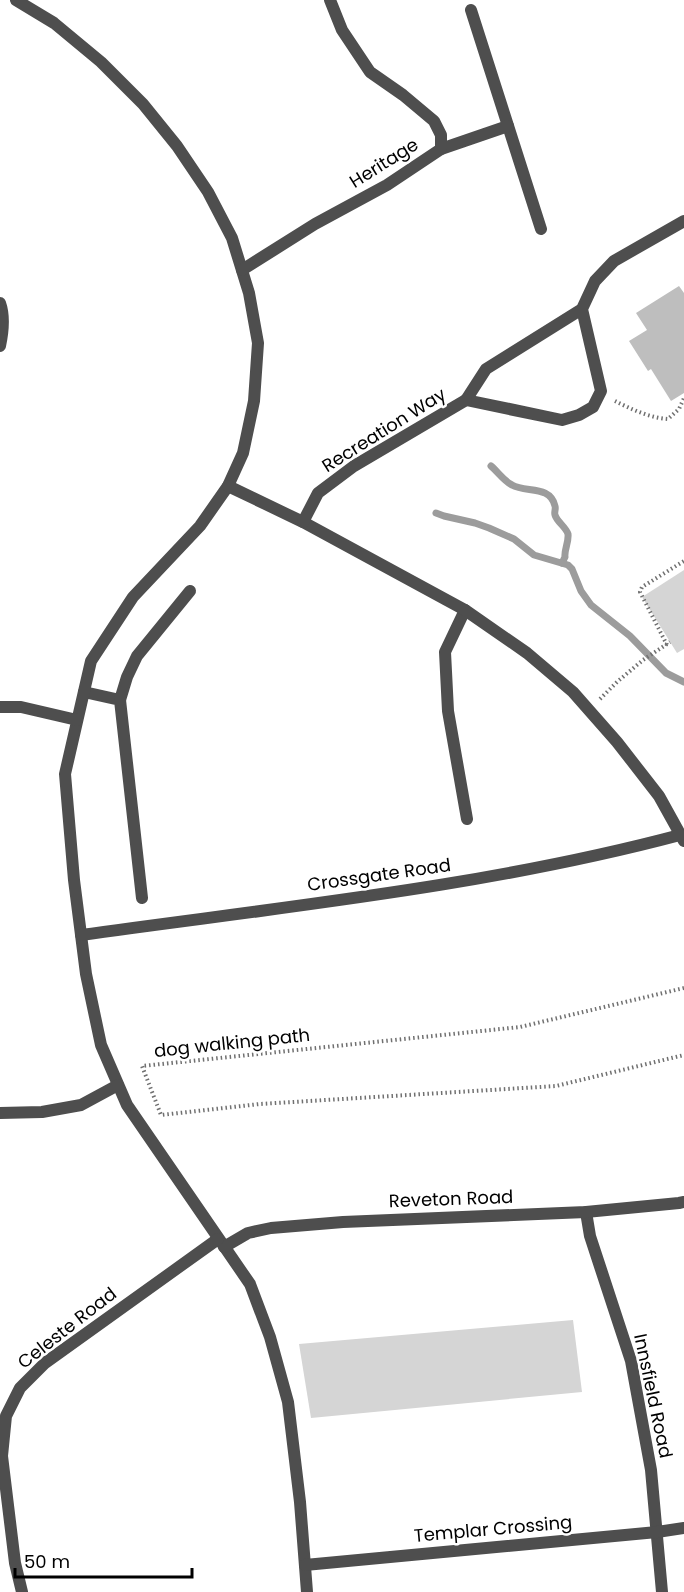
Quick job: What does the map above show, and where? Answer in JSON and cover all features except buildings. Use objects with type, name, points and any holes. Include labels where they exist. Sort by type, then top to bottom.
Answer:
[{"type":"street","points":[[16,0],[54,23],[100,62],[143,104],[177,146],[208,192],[232,238],[249,293],[258,343],[254,401],[243,453],[228,486],[200,525],[133,597],[91,661],[65,774],[74,880],[86,974],[100,1046],[127,1106],[250,1284],[270,1336],[288,1402],[300,1502],[307,1592]]},
{"type":"street","name":"Heritage","points":[[242,270],[315,224],[387,185],[441,149],[441,135],[434,121],[403,95],[369,72],[342,30],[330,0]]},
{"type":"street","points":[[471,10],[541,229]]},
{"type":"street","points":[[441,149],[508,126]]},
{"type":"street","points":[[582,309],[601,391],[593,407],[579,415],[562,420],[466,400],[486,369],[582,309],[596,281],[614,261],[684,221]]},
{"type":"street","points":[[0,303],[4,330],[0,346]]},
{"type":"street","name":"Recreation Way","points":[[303,522],[318,493],[354,466],[466,400]]},
{"type":"street","points":[[228,486],[303,522],[465,610],[527,653],[573,692],[618,742],[659,796],[682,839]]},
{"type":"street","points":[[142,898],[120,700],[137,656],[190,591]]},
{"type":"street","points":[[465,610],[445,652],[448,711],[467,819]]},
{"type":"street","points":[[84,692],[120,700]]},
{"type":"street","points":[[0,707],[21,706],[77,720]]},
{"type":"street","name":"Crossgate Road","points":[[81,935],[406,890],[682,839]]},
{"type":"street","points":[[0,1113],[42,1112],[81,1105],[118,1085]]},
{"type":"street","name":"Reveton Road","points":[[221,1243],[271,1227],[586,1212],[684,1202]]},
{"type":"street","name":"Innsfield Road","points":[[586,1212],[590,1236],[631,1360],[651,1470],[662,1592]]},
{"type":"street","name":"Celeste Road","points":[[22,1592],[15,1563],[2,1456],[6,1416],[20,1388],[45,1364],[221,1243]]},
{"type":"street","name":"Templar Crossing","points":[[305,1565],[684,1528]]},
{"type":"path","points":[[601,391],[629,408],[668,419],[679,409],[684,398]]},
{"type":"path","points":[[590,711],[617,682],[643,660],[668,644],[640,590],[684,561]]},
{"type":"path","name":"dog walking path","points":[[684,988],[520,1027],[142,1066],[161,1115],[260,1104],[556,1086],[684,1055]]},
{"type":"shaded area","points":[[684,570],[684,649],[677,653],[642,597]]},
{"type":"shaded area","points":[[573,1320],[582,1392],[311,1418],[299,1344]]},
{"type":"waterway","points":[[491,466],[512,485],[543,492],[552,499],[556,518],[568,534],[562,563]]},
{"type":"waterway","points":[[436,513],[489,528],[514,539],[534,555],[568,565],[591,605],[630,636],[666,673],[684,682]]}]
